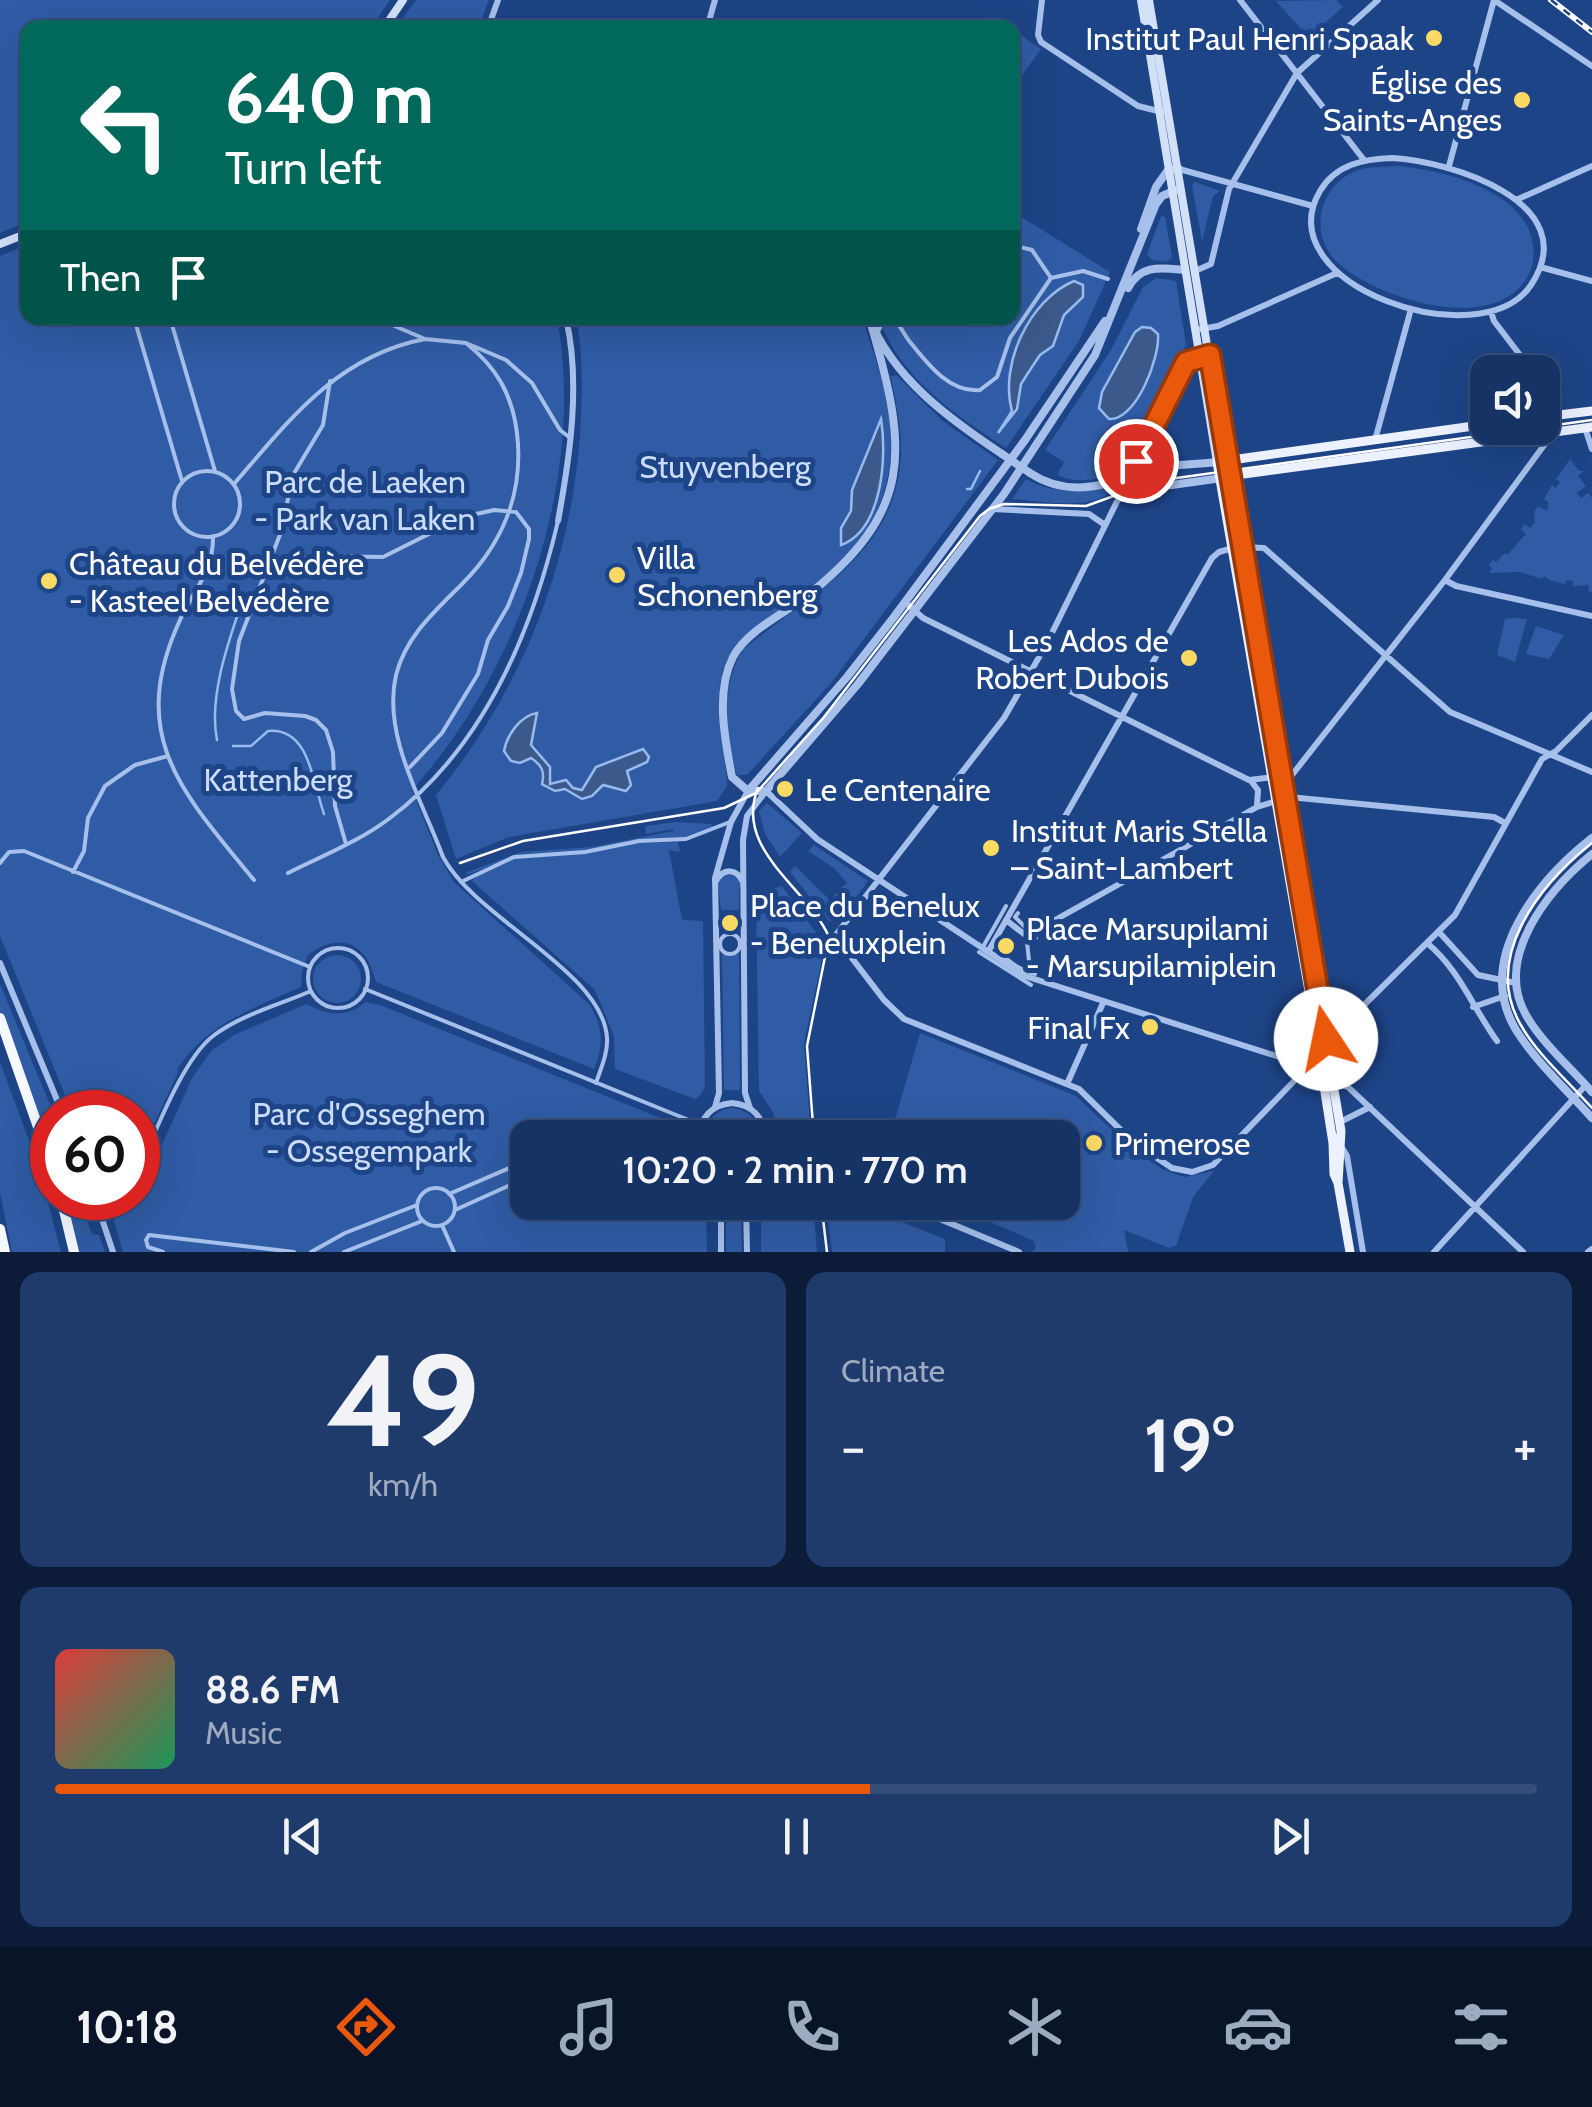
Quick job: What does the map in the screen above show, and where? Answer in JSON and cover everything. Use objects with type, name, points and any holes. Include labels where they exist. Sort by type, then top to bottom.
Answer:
[{"type":"highway","points":[[0,1018],[30,1104]]},
{"type":"highway","points":[[0,1040],[30,1113]]},
{"type":"highway","points":[[66,1220],[74,1252]]},
{"type":"highway","points":[[0,1229],[5,1252]]},
{"type":"main road","points":[[1145,0],[1196,271],[1200,329]]},
{"type":"main road","points":[[1164,112],[1168,170],[1185,270],[1205,356],[1318,1026],[1340,1122],[1338,1183]]},
{"type":"main road","points":[[1560,415],[1592,411]]},
{"type":"main road","points":[[1222,461],[1470,427]]},
{"type":"main road","points":[[1560,431],[1588,427]]},
{"type":"main road","points":[[1225,477],[1470,443]]},
{"type":"main road","points":[[1318,1026],[1319,1066],[1333,1143],[1334,1174],[1350,1252]]},
{"type":"street","points":[[1042,0],[1038,35],[1042,42],[1138,106],[1164,112]]},
{"type":"street","points":[[1240,0],[1364,160]]},
{"type":"street","points":[[1196,271],[1212,260],[1232,184],[1297,73],[1378,0]]},
{"type":"street","points":[[1448,166],[1493,2],[1592,66]]},
{"type":"street","points":[[1410,159],[1448,166],[1482,179],[1516,200],[1538,229],[1540,267],[1520,298],[1491,312],[1455,314],[1411,309],[1363,290],[1337,273],[1321,255],[1314,240],[1314,206],[1332,176],[1364,160],[1410,159]]},
{"type":"street","points":[[1516,200],[1592,166]]},
{"type":"street","points":[[1097,350],[1156,187],[1168,170],[1178,169],[1314,206]]},
{"type":"street","points":[[707,1120],[719,1090],[715,884],[738,808],[748,791],[847,677],[1025,440],[1100,329],[1156,204],[1181,188]]},
{"type":"street","points":[[1020,247],[1032,250],[1052,278]]},
{"type":"street","points":[[1135,251],[1151,268]]},
{"type":"street","points":[[1540,267],[1592,281]]},
{"type":"street","points":[[761,1120],[750,1108],[745,1093],[743,834],[748,814],[858,684],[992,509],[1097,350],[1132,280],[1151,268],[1185,270]]},
{"type":"street","points":[[1020,324],[1052,278],[1087,270],[1108,279]]},
{"type":"street","points":[[1200,329],[1218,326],[1337,273]]},
{"type":"street","points":[[1375,440],[1411,309]]},
{"type":"street","points":[[1491,312],[1520,355]]},
{"type":"street","points":[[136,325],[183,482]]},
{"type":"street","points":[[172,325],[216,472]]},
{"type":"street","points":[[392,325],[425,339],[466,343],[496,354],[521,372],[538,391],[560,430],[570,438]]},
{"type":"street","points":[[288,873],[388,820],[419,795],[464,743],[495,690],[527,622],[558,521],[570,438],[572,361],[567,325]]},
{"type":"street","points":[[873,325],[896,436],[892,483],[880,516],[856,553],[828,580],[744,643],[732,660],[724,690],[724,724],[732,777],[748,791],[766,791],[814,836],[1030,978]]},
{"type":"street","points":[[874,325],[894,362],[925,397],[1002,454],[1051,484],[1076,488],[1128,479],[1140,472],[1222,461]]},
{"type":"street","points":[[901,325],[911,343],[950,384],[968,390],[984,389],[998,374],[1010,338],[1019,325]]},
{"type":"street","points":[[234,484],[299,409],[330,381],[370,356],[425,339]]},
{"type":"street","points":[[466,343],[498,374],[510,399],[518,446],[510,511],[485,558],[422,624],[400,664],[394,688],[394,714],[408,768],[443,857],[461,882],[572,978],[602,1015],[607,1040],[596,1082]]},
{"type":"street","points":[[1205,356],[1186,362],[1030,672],[1001,721],[835,936],[884,1000],[904,1018],[1068,1084],[1087,1095],[1145,1151],[1172,1168],[1192,1172],[1216,1162],[1301,1069]]},
{"type":"street","points":[[330,381],[323,425],[294,475],[284,523],[246,620],[233,668],[236,711],[248,720],[265,713],[305,716],[326,730],[332,746],[336,811],[346,844]]},
{"type":"street","points":[[1588,427],[1592,449]]},
{"type":"street","points":[[1250,780],[1295,772],[1544,445]]},
{"type":"street","points":[[198,472],[216,472],[234,484],[240,501],[238,515],[228,530],[213,536],[193,534],[178,520],[175,497],[183,482],[198,472]]},
{"type":"street","points":[[1119,498],[1143,490],[1225,477]]},
{"type":"street","points":[[992,509],[1089,514],[1105,525]]},
{"type":"street","points":[[271,562],[323,556],[384,557],[463,517],[494,510],[521,516],[529,532],[517,586],[505,614],[488,640],[478,674],[442,733],[408,768]]},
{"type":"street","points":[[213,536],[206,575],[180,620],[164,666],[158,726],[168,756],[194,806],[254,880]]},
{"type":"street","points":[[1030,978],[994,946],[1212,558],[1219,552],[1264,548],[1450,712],[1592,772]]},
{"type":"street","points":[[1445,580],[1460,587],[1592,616]]},
{"type":"street","points":[[905,602],[923,618],[1250,780],[1258,790],[1257,807]]},
{"type":"street","points":[[1318,1026],[1347,1021],[1456,913],[1542,759],[1592,715]]},
{"type":"street","points":[[73,872],[84,850],[90,810],[105,786],[135,764],[168,756]]},
{"type":"street","points":[[1010,915],[1024,934],[1030,934],[1257,807],[1294,796],[1494,817],[1506,822]]},
{"type":"street","points":[[738,808],[748,814]]},
{"type":"street","points":[[461,882],[514,856],[585,852],[639,841],[686,839],[731,822]]},
{"type":"street","points":[[1592,838],[1560,864],[1527,906],[1508,948],[1503,982],[1517,1032],[1592,1118]]},
{"type":"street","points":[[0,863],[9,852],[20,850],[310,966]]},
{"type":"street","points":[[1434,1252],[1574,1098],[1589,1089],[1529,1020],[1516,983],[1519,956],[1533,921],[1556,888],[1592,854]]},
{"type":"street","points":[[715,884],[722,873],[731,871],[744,884]]},
{"type":"street","points":[[1010,915],[1031,934],[1027,942],[1030,978]]},
{"type":"street","points":[[984,947],[1010,915]]},
{"type":"street","points":[[1439,932],[1474,972],[1486,979],[1516,983]]},
{"type":"street","points":[[730,934],[741,944],[730,954],[719,944],[730,934]]},
{"type":"street","points":[[1428,943],[1449,963],[1497,1041]]},
{"type":"street","points":[[984,947],[1025,976],[1301,1069],[1319,1066],[1333,1082],[1348,1087],[1370,1107],[1522,1252]]},
{"type":"street","points":[[349,950],[363,962],[368,980],[365,990],[352,1004],[334,1007],[317,999],[311,991],[310,966],[322,952],[349,950]]},
{"type":"street","points":[[1021,968],[1029,953]]},
{"type":"street","points":[[0,963],[53,1090]]},
{"type":"street","points":[[365,990],[596,1082],[677,1120]]},
{"type":"street","points":[[160,1125],[190,1064],[207,1041],[230,1025],[311,991]]},
{"type":"street","points":[[1473,1007],[1505,996]]},
{"type":"street","points":[[1313,997],[1333,998],[1347,1021]]},
{"type":"street","points":[[1068,1084],[1103,1002]]},
{"type":"street","points":[[715,1107],[732,1102],[750,1108]]},
{"type":"street","points":[[1340,1122],[1370,1107]]},
{"type":"street","points":[[1341,1146],[1347,1156],[1363,1252]]},
{"type":"street","points":[[311,1252],[345,1232],[417,1205],[422,1195],[432,1189],[450,1194],[510,1168]]},
{"type":"street","points":[[454,1210],[510,1186]]},
{"type":"street","points":[[417,1205],[422,1220],[431,1226],[442,1225],[450,1220],[454,1210],[450,1194]]},
{"type":"street","points":[[103,1220],[113,1252]]},
{"type":"street","points":[[344,1252],[422,1220]]},
{"type":"street","points":[[721,1220],[722,1252]]},
{"type":"street","points":[[746,1220],[747,1252]]},
{"type":"street","points":[[942,1220],[1018,1252]]},
{"type":"street","points":[[442,1225],[454,1252]]},
{"type":"street","points":[[163,1252],[148,1247],[146,1240],[150,1235],[294,1252]]},
{"type":"green space","points":[[0,0],[390,0],[376,20],[20,20],[20,225],[0,233]]},
{"type":"green space","points":[[416,0],[489,0],[482,20],[401,20]]},
{"type":"green space","points":[[1336,0],[1343,7],[1303,42],[1303,31],[1276,1]]},
{"type":"green space","points":[[1020,35],[1041,49],[1020,78]]},
{"type":"green space","points":[[1397,166],[1437,172],[1480,186],[1515,210],[1527,226],[1533,245],[1532,264],[1525,281],[1508,297],[1459,308],[1403,298],[1377,288],[1337,262],[1322,237],[1320,223],[1327,197],[1335,185],[1359,170]]},
{"type":"green space","points":[[1195,182],[1220,191],[1213,196],[1202,241],[1192,185]]},
{"type":"green space","points":[[1020,216],[1110,272],[1079,341],[1006,448],[935,396],[899,357],[880,325],[1020,325]]},
{"type":"green space","points":[[1161,216],[1165,217],[1172,257],[1167,262],[1152,260],[1147,254]]},
{"type":"green space","name":"Parc de Laeken - Park van Laken","points":[[20,248],[20,325],[558,325],[564,379],[562,442],[553,506],[536,569],[513,631],[484,689],[450,742],[412,790],[438,855],[454,882],[590,1005],[601,1037],[594,1069],[376,982],[359,950],[332,943],[308,955],[301,987],[233,1018],[203,1039],[178,1068],[160,1111],[160,1090],[63,1090],[0,936],[0,256]]},
{"type":"green space","points":[[1156,278],[1176,281],[1186,345],[1122,475],[1081,480],[1057,475],[1064,462],[1045,450],[1111,350],[1143,287]]},
{"type":"green space","name":"Stuyvenberg","points":[[577,325],[864,325],[889,418],[891,443],[884,493],[863,536],[842,563],[737,643],[727,660],[721,677],[719,713],[727,786],[717,801],[509,837],[456,859],[436,795],[467,754],[519,665],[556,569],[577,469],[581,355]]},
{"type":"green space","points":[[896,375],[944,422],[998,460],[831,683],[747,775],[737,775],[727,711],[731,679],[743,650],[846,568],[884,519],[896,488],[901,453],[891,376]]},
{"type":"green space","points":[[1570,459],[1579,471],[1584,471],[1578,476],[1586,486],[1577,493],[1581,498],[1588,493],[1592,498],[1592,593],[1588,591],[1589,585],[1573,586],[1573,581],[1567,580],[1565,584],[1520,572],[1490,573],[1493,560],[1508,554],[1526,534],[1521,529],[1525,524],[1530,528],[1535,522],[1538,506],[1547,511],[1549,503],[1544,499],[1552,485],[1556,488],[1560,482],[1556,479]]},
{"type":"green space","points":[[1026,479],[1058,490],[1116,487],[1082,503],[1012,499]]},
{"type":"green space","points":[[1505,619],[1527,619],[1515,662],[1497,655]]},
{"type":"green space","points":[[1536,626],[1564,635],[1549,659],[1526,654]]},
{"type":"green space","points":[[767,803],[802,833],[780,857],[765,834],[759,811]]},
{"type":"green space","points":[[676,822],[714,827],[683,838],[521,854],[465,873],[521,852],[591,847],[674,831],[646,834],[645,826]]},
{"type":"green space","points":[[678,842],[680,852],[669,850],[682,920],[703,921],[705,1086],[695,1099],[615,1069],[614,1036],[595,990],[472,881],[477,875],[518,857]]},
{"type":"green space","points":[[814,845],[868,881],[839,921],[829,921],[790,872],[795,866],[830,900],[842,893],[841,888],[847,883],[834,868],[808,851]]},
{"type":"green space","points":[[729,874],[739,878],[742,885],[739,910],[721,910],[718,885]]},
{"type":"green space","points":[[782,886],[825,945],[804,1043],[810,1120],[775,1120],[759,1091],[756,905],[760,892]]},
{"type":"green space","points":[[739,952],[740,1090],[724,1090],[722,953],[731,957]]},
{"type":"green space","points":[[337,955],[354,962],[361,979],[354,996],[337,1003],[320,996],[313,979],[320,962]]},
{"type":"green space","points":[[0,984],[44,1090],[30,1090],[30,1095],[0,1011]]},
{"type":"green space","name":"Parc d'Osseghem - Ossegempark","points":[[366,1002],[380,1005],[666,1120],[510,1120],[510,1220],[706,1220],[707,1252],[123,1252],[115,1220],[160,1220],[160,1149],[192,1078],[211,1051],[234,1035],[306,1004],[337,1014]]},
{"type":"green space","name":"Primerose","points":[[920,1033],[1076,1096],[1131,1148],[1162,1169],[1184,1177],[1214,1171],[1193,1197],[1176,1246],[1169,1248],[1124,1230],[1128,1252],[1032,1252],[1036,1248],[1034,1241],[985,1220],[1080,1220],[1080,1120],[895,1120]]},
{"type":"green space","points":[[0,1062],[30,1144],[30,1220],[53,1220],[61,1252],[12,1252],[0,1192]]},
{"type":"green space","points":[[721,1111],[743,1111],[754,1120],[710,1120]]},
{"type":"green space","points":[[71,1220],[87,1220],[92,1234],[99,1235],[105,1252],[79,1252]]},
{"type":"green space","points":[[726,1220],[741,1220],[742,1252],[726,1252]]},
{"type":"green space","points":[[761,1220],[814,1220],[817,1252],[761,1252]]},
{"type":"green space","points":[[828,1220],[897,1220],[945,1239],[945,1252],[832,1252]]},
{"type":"shaded area","points":[[1074,281],[1083,285],[1083,297],[1064,315],[1053,346],[1040,355],[1021,384],[1017,409],[998,433],[1012,411],[1010,374],[1021,336],[1044,303]]},
{"type":"shaded area","points":[[1142,327],[1158,334],[1150,372],[1128,410],[1109,419],[1099,408],[1102,392],[1135,332]]},
{"type":"shaded area","points":[[881,419],[882,471],[874,508],[855,537],[841,545],[841,528],[851,511],[852,490]]},
{"type":"shaded area","points":[[537,713],[531,745],[550,767],[550,784],[566,780],[573,788],[582,790],[596,767],[643,749],[649,757],[647,762],[627,771],[631,785],[626,791],[603,785],[592,796],[582,799],[565,789],[555,791],[542,784],[542,769],[535,761],[511,761],[504,751],[515,727]]},
{"type":"waterway","points":[[967,489],[971,489],[980,471]]},
{"type":"waterway","points":[[217,740],[218,686],[244,596]]},
{"type":"waterway","points":[[233,746],[251,746],[268,731],[293,738],[308,760],[324,814]]},
{"type":"tram line","points":[[460,863],[523,841],[724,808],[756,793],[824,717],[989,509],[1004,504],[1086,506],[1155,481],[1592,420]]},
{"type":"tram line","points":[[758,788],[753,810],[764,849],[829,937],[807,1046],[813,1120]]},
{"type":"tram line","points":[[1592,843],[1536,901],[1512,950],[1508,975],[1511,1001],[1522,1027],[1592,1108]]},
{"type":"tram line","points":[[823,1220],[827,1252]]},
{"type":"railway","points":[[1551,0],[1592,32]]},
{"type":"place","name":"Institut Paul Henri Spaak","points":[[1434,38]]},
{"type":"place","name":"Église des Saints-Anges","points":[[1522,100]]},
{"type":"place","name":"Villa Schonenberg","points":[[617,575]]},
{"type":"place","name":"Château du Belvédère - Kasteel Belvédère","points":[[49,581]]},
{"type":"place","name":"Les Ados de Robert Dubois","points":[[1189,658]]},
{"type":"place","name":"Le Centenaire","points":[[785,789]]},
{"type":"place","name":"Institut Maris Stella – Saint-Lambert","points":[[991,848]]},
{"type":"place","name":"Place du Benelux - Beneluxplein","points":[[730,923]]},
{"type":"place","name":"Place Marsupilami - Marsupilamiplein","points":[[1006,946]]},
{"type":"place","name":"Final Fx","points":[[1150,1027]]},
{"type":"place","name":"Primerose","points":[[1094,1143]]},
{"type":"route","points":[[1136,461],[1186,362],[1210,355],[1326,1039]]},
{"type":"park label","name":"Kattenberg","points":[[278,779]]}]
